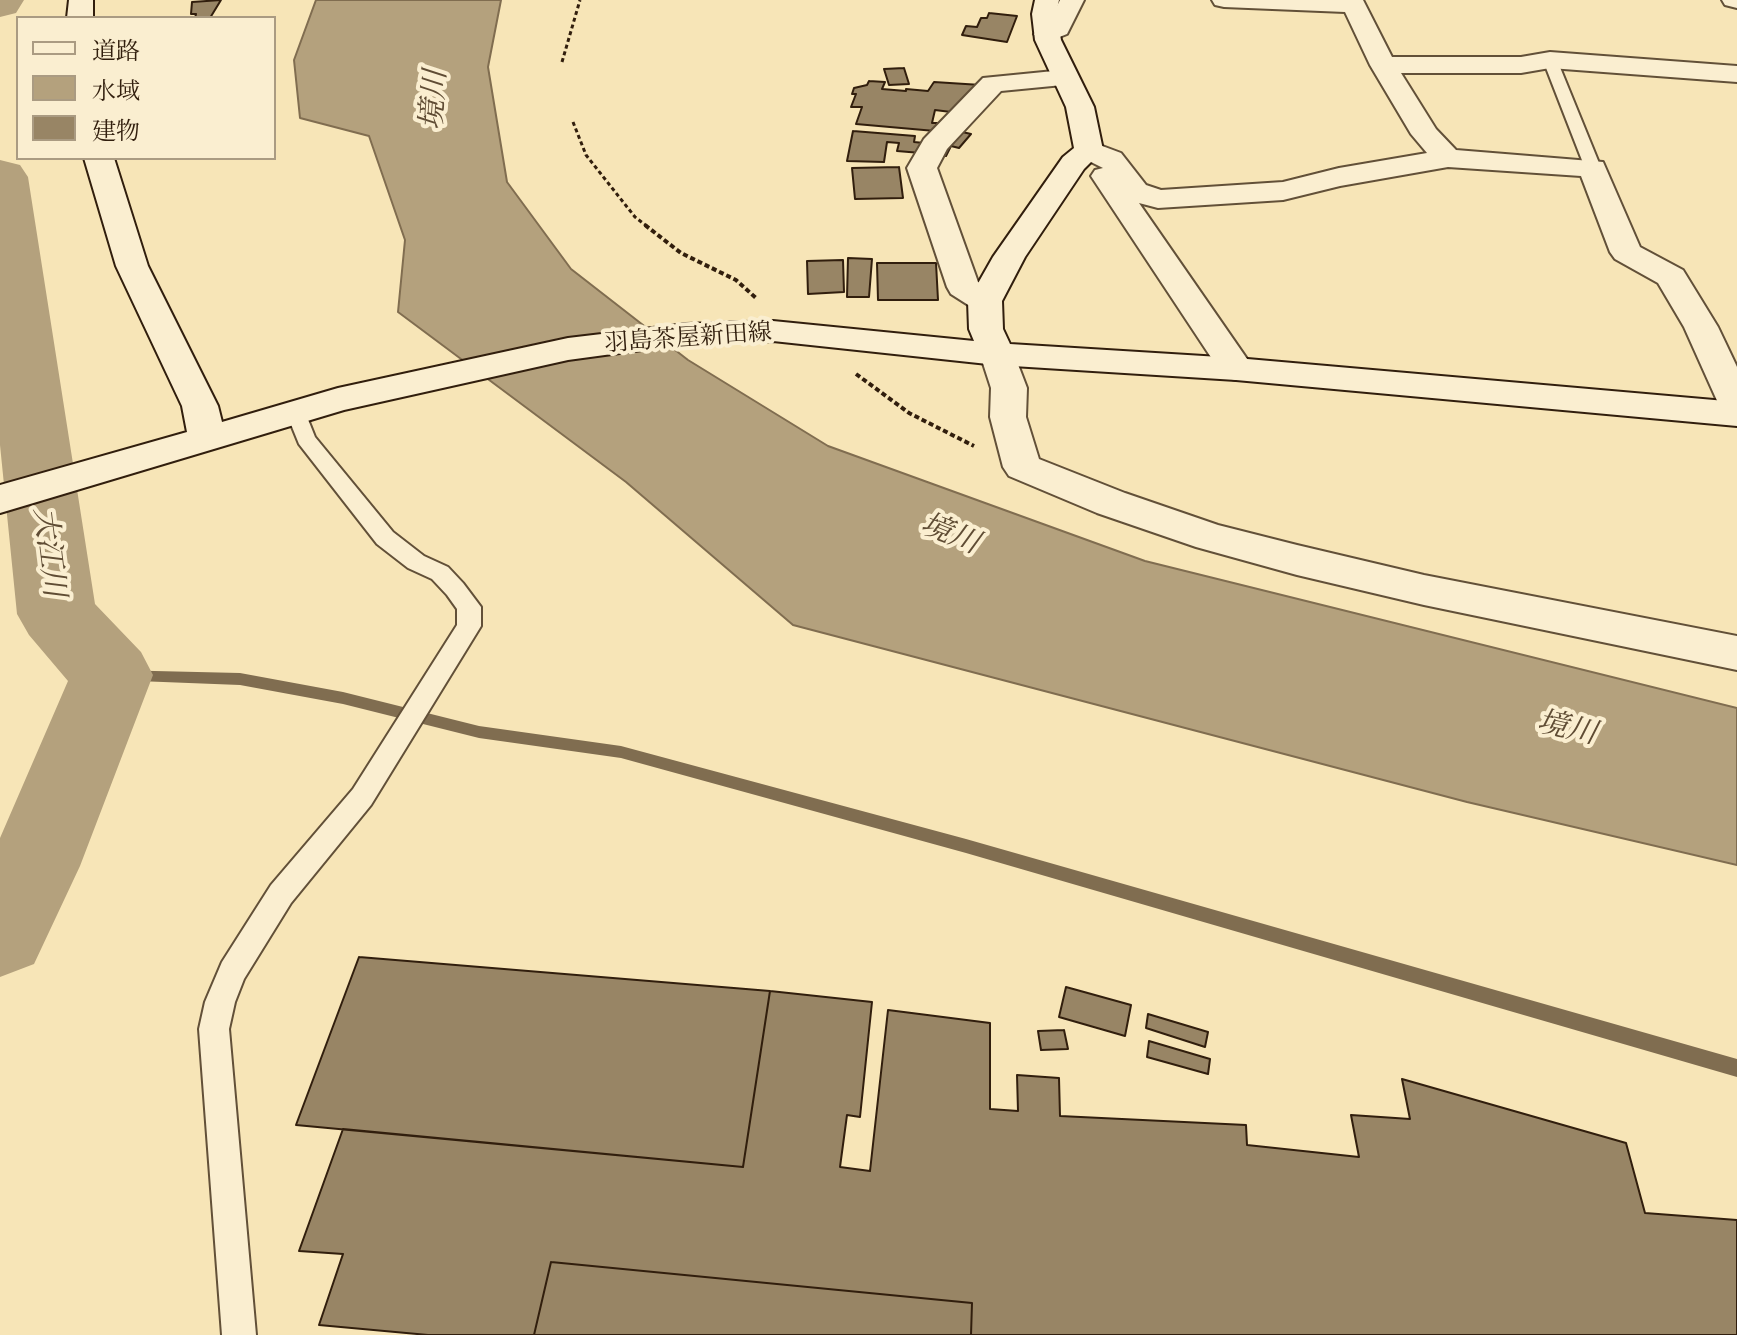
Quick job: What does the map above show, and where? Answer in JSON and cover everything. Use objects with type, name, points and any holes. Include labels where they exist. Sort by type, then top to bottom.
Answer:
[{"type":"street","points":[[1047,0],[1044,14],[1047,34],[1064,78],[1080,107],[1089,150],[1236,369]]},
{"type":"street","points":[[1047,34],[1058,29],[1072,0]]},
{"type":"street","points":[[1224,0],[1356,2],[1383,65],[1425,134],[1448,158]]},
{"type":"street","points":[[1383,65],[1521,65],[1550,60],[1737,74]]},
{"type":"street","points":[[985,301],[963,287],[922,168],[934,145],[993,84],[1064,78]]},
{"type":"street","points":[[1089,150],[1111,159],[1135,191],[1158,199],[1283,191],[1339,177],[1448,158],[1593,168],[1626,252],[1671,277],[1701,327],[1737,405]]},
{"type":"street","points":[[1089,150],[1073,163],[1009,257],[985,301],[986,329],[1009,388],[1008,417],[1022,467],[1111,503],[1210,537],[1297,560],[1424,590],[1737,653]]},
{"type":"street","points":[[100,160],[132,266],[200,406],[207,437]]},
{"type":"street","name":"羽島茶屋新田線","points":[[0,499],[338,400],[568,349],[686,334],[790,332],[997,354],[1236,369],[1737,414]]},
{"type":"lane","points":[[1550,60],[1593,168]]},
{"type":"lane","points":[[239,1335],[214,1029],[220,1002],[232,972],[281,894],[362,797],[469,626],[469,607],[440,573],[416,562],[385,538],[306,439],[296,412]]},
{"type":"path","points":[[562,62],[580,0]]},
{"type":"path","points":[[573,122],[586,155],[635,217],[681,253],[736,280],[779,317],[790,332],[909,413],[1022,467]]},
{"type":"water","name":"境川","points":[[316,0],[501,0],[488,67],[507,182],[571,269],[688,360],[828,446],[1145,561],[1737,708],[1737,865],[1467,802],[793,625],[626,482],[398,312],[405,240],[369,136],[300,118],[294,60]]},
{"type":"building","points":[[221,0],[211,16],[191,14],[192,2]]},
{"type":"building","points":[[989,13],[1017,16],[1007,42],[962,35],[966,26],[977,27],[981,18],[987,18]]},
{"type":"building","points":[[904,68],[909,84],[889,85],[884,69]]},
{"type":"building","points":[[869,81],[885,82],[882,89],[906,91],[928,91],[934,82],[981,85],[959,113],[935,110],[932,123],[937,123],[935,131],[856,124],[862,107],[851,107],[856,94],[852,94],[854,88],[867,85]]},
{"type":"building","points":[[853,131],[915,136],[914,142],[924,143],[921,153],[897,151],[899,143],[887,142],[884,162],[847,161]]},
{"type":"building","points":[[958,131],[971,134],[959,148],[951,146],[946,156],[939,155]]},
{"type":"building","points":[[899,167],[903,198],[855,199],[852,168]]},
{"type":"building","points":[[848,258],[872,259],[869,297],[847,297]]},
{"type":"building","points":[[843,260],[844,292],[808,294],[807,261]]},
{"type":"building","points":[[877,263],[936,263],[938,300],[878,300]]},
{"type":"building","points":[[359,957],[770,991],[743,1167],[296,1125]]},
{"type":"building","points":[[1066,987],[1131,1005],[1125,1036],[1059,1017]]},
{"type":"building","points":[[770,991],[872,1002],[860,1117],[847,1115],[840,1167],[870,1171],[888,1010],[990,1023],[990,1109],[1018,1111],[1017,1075],[1059,1078],[1060,1116],[1246,1125],[1247,1145],[1359,1157],[1351,1115],[1410,1119],[1402,1079],[1626,1143],[1645,1213],[1737,1220],[1737,1335],[971,1335],[972,1303],[551,1262],[534,1335],[428,1335],[319,1325],[343,1254],[299,1251],[343,1129],[743,1167]]},
{"type":"building","points":[[1148,1014],[1208,1032],[1205,1047],[1146,1028]]},
{"type":"building","points":[[1064,1030],[1068,1049],[1041,1050],[1038,1031]]},
{"type":"building","points":[[1149,1041],[1210,1059],[1208,1074],[1147,1057]]},
{"type":"building","points":[[551,1262],[972,1303],[971,1335],[534,1335]]},
{"type":"waterway","name":"大江川","points":[[0,177],[57,614],[112,675],[34,866],[0,933]]},
{"type":"waterway","points":[[112,675],[240,679],[343,698],[479,732],[621,752],[966,846],[1737,1068]]}]
